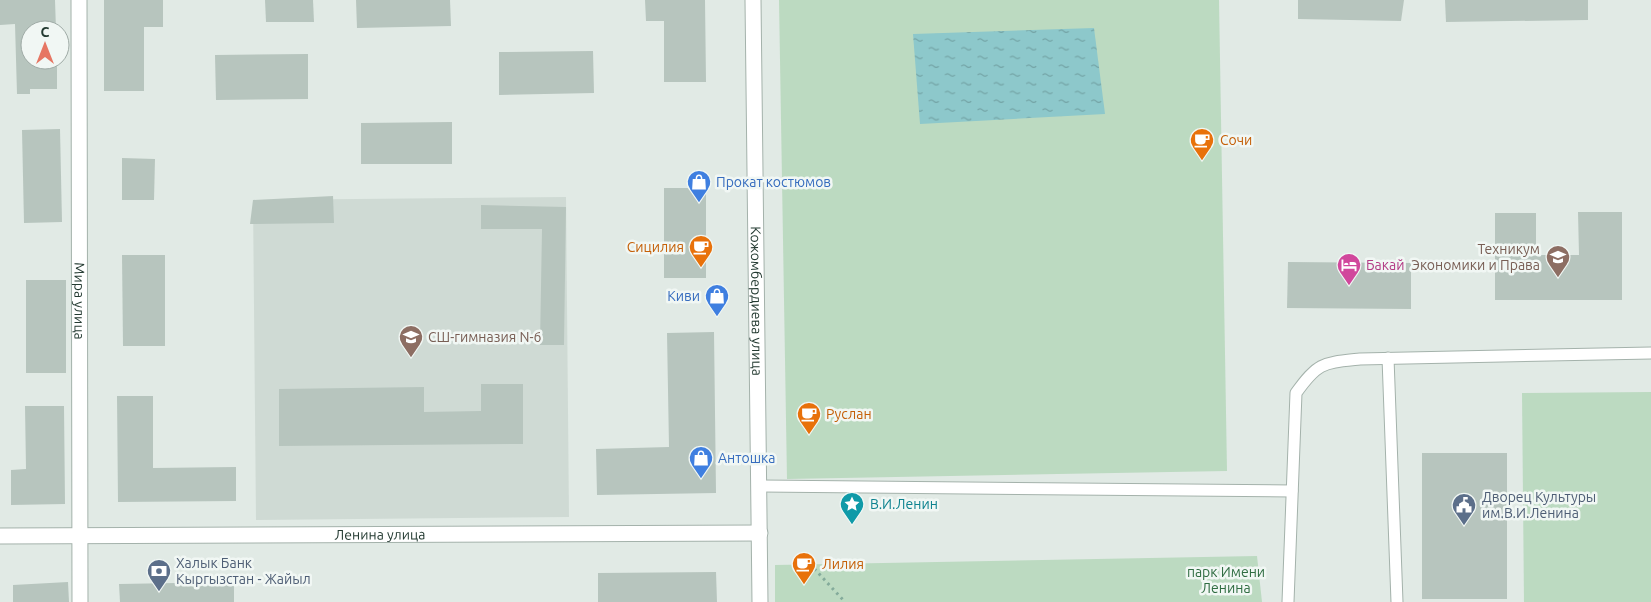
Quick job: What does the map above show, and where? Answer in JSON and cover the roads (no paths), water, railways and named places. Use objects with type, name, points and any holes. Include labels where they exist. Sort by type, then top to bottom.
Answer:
[{"type":"street","name":"Мира улица","points":[[79,0],[80,602]]},
{"type":"street","name":"Кожомбердиева улица","points":[[753,0],[760,602]]},
{"type":"street","name":"Ленина улица","points":[[0,536],[760,533]]},
{"type":"lane","points":[[1288,602],[1296,393],[1307,377],[1324,363],[1360,358],[1651,353]]},
{"type":"lane","points":[[1388,358],[1396,602]]},
{"type":"lane","points":[[759,486],[1292,491]]},
{"type":"water","points":[[1094,28],[1105,114],[920,124],[913,34]]},
{"type":"place","name":"Сочи","points":[[1202,161]]},
{"type":"place","name":"Прокат костюмов","points":[[699,203]]},
{"type":"place","name":"Сицилия","points":[[701,268]]},
{"type":"place","name":"Техникум Экономики и Права","points":[[1558,278]]},
{"type":"place","name":"Бакай","points":[[1349,286]]},
{"type":"place","name":"Киви","points":[[717,317]]},
{"type":"place","name":"СШ-гимназия N-6","points":[[411,358]]},
{"type":"place","name":"Руслан","points":[[809,435]]},
{"type":"place","name":"Антошка","points":[[701,479]]},
{"type":"place","name":"В.И.Ленин","points":[[852,525]]},
{"type":"place","name":"Дворец Культуры им.В.И.Ленина","points":[[1464,526]]},
{"type":"place","name":"Лилия","points":[[804,585]]},
{"type":"place","name":"Халык Банк Кыргызстан - Жайыл","points":[[159,592]]},
{"type":"park label","name":"парк Имени Ленина","points":[[1226,580]]}]
